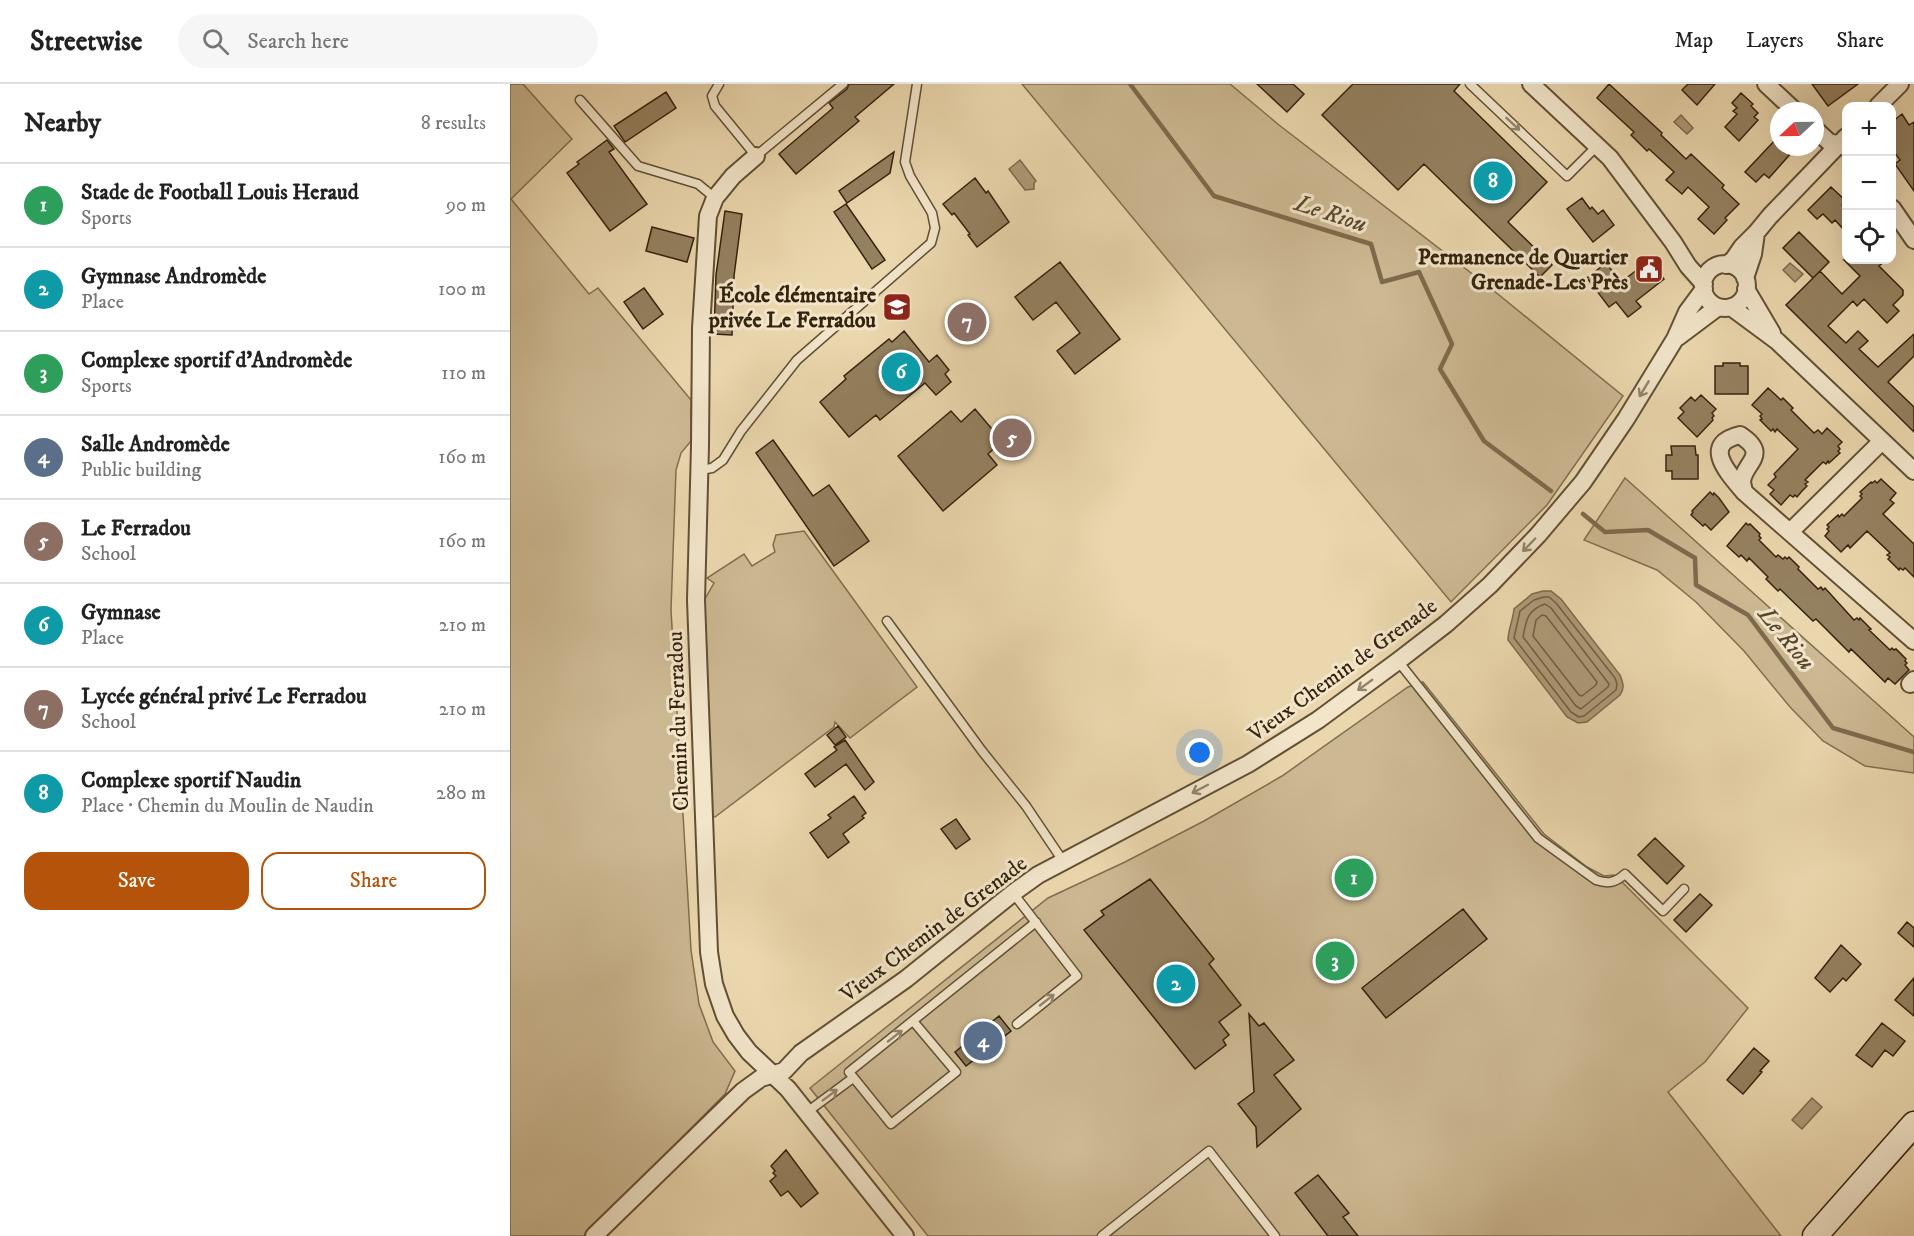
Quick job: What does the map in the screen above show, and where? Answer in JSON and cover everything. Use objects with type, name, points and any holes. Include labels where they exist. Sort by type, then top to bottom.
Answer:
[{"type":"main road","points":[[1815,1236],[1914,1124]]},
{"type":"street","points":[[1531,84],[1610,158],[1704,287]]},
{"type":"street","points":[[1766,84],[1785,102]]},
{"type":"street","points":[[1882,102],[1900,84]]},
{"type":"street","points":[[1824,137],[1829,142],[1842,143]]},
{"type":"street","points":[[1842,145],[1770,216],[1733,260],[1720,266],[1705,278],[1706,297],[1711,303],[1725,307],[1777,341],[1914,471]]},
{"type":"street","name":"Chemin du Ferradou","points":[[756,156],[733,176],[715,198],[708,216],[701,328],[696,600],[709,952],[714,984],[724,1016],[736,1035],[749,1052],[788,1089],[905,1236]]},
{"type":"street","points":[[1893,210],[1914,240]]},
{"type":"street","points":[[1725,307],[1741,300],[1756,233]]},
{"type":"street","points":[[1673,242],[1693,259],[1737,268],[1777,341]]},
{"type":"street","name":"Vieux Chemin de Grenade","points":[[594,1236],[743,1091],[761,1078],[784,1071],[801,1053],[906,979],[1038,875],[1248,764],[1318,720],[1446,624],[1490,585],[1538,535],[1583,482],[1605,452],[1675,339],[1687,312],[1704,287]]},
{"type":"street","name":"Vieux Chemin de Grenade","points":[[1675,339],[1725,307]]},
{"type":"street","points":[[1790,532],[1882,441]]},
{"type":"street","points":[[1744,492],[1914,641]]},
{"type":"lane","points":[[719,84],[712,96],[716,106],[756,156],[843,84]]},
{"type":"lane","points":[[700,470],[712,468],[723,460],[741,431],[797,360],[931,243],[935,228],[932,213],[910,176],[905,162],[917,84]]},
{"type":"lane","points":[[1470,84],[1567,176],[1597,146]]},
{"type":"lane","points":[[580,100],[638,166],[698,184],[715,198]]},
{"type":"lane","points":[[887,621],[982,751],[1026,806],[1063,861]]},
{"type":"lane","points":[[1398,661],[1538,838],[1596,880],[1606,883],[1614,882],[1625,874],[1663,911],[1684,889]]},
{"type":"lane","points":[[1013,893],[1077,976],[1017,1024]]},
{"type":"lane","points":[[807,1112],[913,1021],[1036,922]]},
{"type":"lane","points":[[851,1075],[891,1124],[956,1072],[913,1021]]},
{"type":"lane","points":[[1102,1236],[1209,1151],[1275,1236]]},
{"type":"shaded area","points":[[510,84],[523,84],[572,139],[511,199],[589,294],[598,288],[691,400],[691,441],[681,453],[676,470],[671,610],[691,950],[699,1004],[713,1042],[735,1071],[725,1094],[584,1236],[510,1236]]},
{"type":"shaded area","points":[[1022,84],[1230,84],[1279,125],[1488,286],[1623,396],[1547,505],[1451,602]]},
{"type":"shaded area","points":[[1625,478],[1914,737],[1914,773],[1865,766],[1823,741],[1790,707],[1744,651],[1696,602],[1657,570],[1584,540]]},
{"type":"shaded area","points":[[804,531],[917,687],[850,738],[835,722],[834,727],[715,817],[712,816],[702,597],[706,597],[714,583],[707,578],[744,554],[752,566],[775,552],[773,545],[776,535]]},
{"type":"shaded area","points":[[1423,682],[1544,834],[1587,867],[1604,876],[1614,875],[1619,879],[1748,1008],[1705,1062],[1668,1092],[1781,1236],[928,1236],[810,1088],[1048,898],[1204,821],[1282,776],[1408,687]]},
{"type":"water","points":[[1681,115],[1693,128],[1687,134],[1674,122]]},
{"type":"water","points":[[1020,160],[1036,181],[1034,189],[1025,190],[1009,169]]},
{"type":"water","points":[[1790,263],[1803,274],[1795,282],[1783,270]]},
{"type":"water","points":[[1551,591],[1561,599],[1620,675],[1623,688],[1620,695],[1587,722],[1578,723],[1567,717],[1508,640],[1514,609],[1532,594]]},
{"type":"water","points":[[1812,1098],[1822,1107],[1802,1129],[1792,1120]]},
{"type":"building","points":[[849,84],[894,84],[855,117],[859,121],[796,174],[779,154],[833,108],[829,103],[847,89]]},
{"type":"building","points":[[1257,84],[1293,84],[1304,94],[1287,112]]},
{"type":"building","points":[[1353,84],[1460,84],[1454,91],[1547,182],[1508,222],[1552,265],[1540,277],[1424,164],[1398,190],[1322,115]]},
{"type":"building","points":[[1609,84],[1662,133],[1661,135],[1686,159],[1691,154],[1724,185],[1722,188],[1739,204],[1714,234],[1698,219],[1709,207],[1688,187],[1682,194],[1666,180],[1674,172],[1649,149],[1647,151],[1631,135],[1634,132],[1597,98]]},
{"type":"building","points":[[1688,84],[1715,84],[1697,105],[1682,90]]},
{"type":"building","points":[[1812,84],[1858,84],[1828,106]]},
{"type":"building","points":[[666,92],[676,108],[625,142],[614,126]]},
{"type":"building","points":[[1741,93],[1753,104],[1751,106],[1758,113],[1754,117],[1758,120],[1739,141],[1725,127],[1737,114],[1733,111],[1737,108],[1732,103]]},
{"type":"building","points":[[1902,114],[1909,125],[1914,122],[1914,191],[1896,165],[1900,160],[1896,154],[1896,119]]},
{"type":"building","points":[[607,140],[614,149],[609,152],[647,204],[610,231],[567,173],[579,164],[577,162]]},
{"type":"building","points":[[1770,145],[1770,156],[1788,156],[1769,178],[1764,174],[1756,182],[1745,172]]},
{"type":"building","points":[[894,152],[890,173],[847,203],[839,191]]},
{"type":"building","points":[[975,178],[986,193],[988,191],[1009,222],[977,247],[954,213],[952,215],[943,204]]},
{"type":"building","points":[[1831,187],[1842,197],[1842,228],[1835,220],[1832,223],[1823,214],[1817,219],[1808,210]]},
{"type":"building","points":[[1582,198],[1590,209],[1592,207],[1598,214],[1603,210],[1614,225],[1593,242],[1567,209]]},
{"type":"building","points":[[846,204],[885,260],[872,269],[834,212]]},
{"type":"building","points":[[725,211],[742,214],[734,276],[732,335],[714,334],[716,275]]},
{"type":"building","points":[[652,227],[694,238],[687,262],[646,251]]},
{"type":"building","points":[[1799,232],[1829,262],[1813,278],[1783,248]]},
{"type":"building","points":[[1650,260],[1664,279],[1636,301],[1641,307],[1628,317],[1616,302],[1609,307],[1587,278],[1606,263],[1621,282]]},
{"type":"building","points":[[1060,262],[1120,339],[1075,374],[1057,351],[1080,333],[1056,302],[1033,320],[1015,297]]},
{"type":"building","points":[[1848,264],[1881,264],[1879,266],[1903,290],[1903,295],[1893,305],[1899,311],[1887,323],[1864,299],[1857,306],[1853,301],[1828,326],[1846,343],[1858,331],[1868,341],[1859,349],[1878,367],[1914,334],[1914,356],[1888,382],[1914,407],[1914,432],[1786,305],[1820,271],[1842,294],[1860,276]]},
{"type":"building","points":[[644,288],[663,314],[643,329],[624,302]]},
{"type":"building","points":[[904,331],[929,362],[937,355],[949,370],[945,374],[951,382],[936,395],[925,383],[880,420],[876,415],[849,437],[820,402],[846,379],[844,376],[889,339],[892,342]]},
{"type":"building","points":[[1723,363],[1740,363],[1740,366],[1748,366],[1748,394],[1715,394],[1715,366],[1723,366]]},
{"type":"building","points":[[1768,388],[1781,400],[1783,398],[1793,408],[1791,410],[1814,433],[1818,430],[1822,434],[1827,428],[1842,442],[1838,446],[1840,453],[1829,463],[1828,461],[1826,464],[1823,462],[1805,480],[1808,482],[1805,484],[1807,486],[1797,497],[1790,495],[1781,505],[1770,494],[1774,490],[1768,485],[1776,477],[1774,474],[1798,449],[1777,429],[1775,432],[1773,429],[1771,431],[1760,420],[1762,414],[1752,405]]},
{"type":"building","points":[[1701,395],[1716,409],[1712,413],[1713,420],[1697,437],[1678,418],[1684,412],[1680,408],[1691,397],[1695,401]]},
{"type":"building","points":[[975,409],[1002,441],[988,454],[997,465],[943,511],[898,456],[951,411],[961,422]]},
{"type":"building","points":[[773,440],[813,496],[829,485],[869,541],[834,566],[756,453]]},
{"type":"building","points":[[1671,446],[1695,446],[1696,455],[1698,455],[1698,479],[1672,479],[1672,471],[1666,471],[1666,455],[1672,455]]},
{"type":"building","points":[[1881,479],[1896,493],[1890,500],[1894,503],[1883,514],[1914,544],[1914,577],[1905,568],[1899,570],[1888,559],[1890,557],[1887,555],[1890,553],[1867,531],[1850,548],[1848,545],[1841,552],[1825,536],[1829,531],[1827,525],[1838,515],[1839,517],[1842,514],[1844,516],[1862,498],[1860,492],[1871,482],[1877,483]]},
{"type":"building","points":[[1710,492],[1719,498],[1729,512],[1711,530],[1691,515]]},
{"type":"building","points":[[1746,523],[1760,534],[1759,540],[1776,557],[1778,555],[1787,559],[1789,557],[1818,589],[1825,588],[1854,620],[1860,618],[1890,650],[1896,649],[1906,659],[1905,665],[1909,670],[1895,684],[1888,678],[1885,682],[1851,649],[1849,652],[1816,619],[1813,621],[1780,589],[1778,591],[1749,558],[1747,561],[1741,555],[1739,557],[1727,546]]},
{"type":"building","points":[[838,726],[846,737],[835,745],[827,735]]},
{"type":"building","points":[[845,740],[874,782],[865,790],[846,764],[815,787],[805,774],[837,750],[834,747]]},
{"type":"building","points":[[854,796],[866,813],[862,816],[864,818],[843,834],[849,842],[828,858],[810,833],[831,818],[828,815]]},
{"type":"building","points":[[956,819],[970,839],[956,849],[941,829]]},
{"type":"building","points":[[1655,838],[1684,866],[1667,884],[1638,855]]},
{"type":"building","points":[[1150,879],[1214,959],[1209,964],[1241,1005],[1219,1022],[1229,1035],[1223,1040],[1226,1045],[1195,1069],[1084,930],[1104,915],[1101,911]]},
{"type":"building","points":[[1700,894],[1712,905],[1686,932],[1674,920]]},
{"type":"building","points":[[1463,909],[1487,939],[1386,1018],[1362,988]]},
{"type":"building","points":[[1907,922],[1914,928],[1914,947],[1898,933]]},
{"type":"building","points":[[1841,945],[1861,964],[1846,981],[1843,978],[1830,992],[1815,978]]},
{"type":"building","points":[[1914,978],[1914,1016],[1895,1000]]},
{"type":"building","points":[[1249,1014],[1259,1026],[1264,1023],[1294,1060],[1274,1075],[1301,1109],[1257,1147],[1256,1127],[1238,1104],[1254,1092]]},
{"type":"building","points":[[999,1016],[1011,1031],[966,1066],[955,1052]]},
{"type":"building","points":[[1882,1023],[1905,1041],[1893,1056],[1885,1050],[1872,1067],[1856,1055]]},
{"type":"building","points":[[1754,1048],[1769,1061],[1743,1094],[1727,1080]]},
{"type":"building","points":[[786,1150],[818,1193],[801,1207],[788,1191],[781,1196],[770,1181],[776,1176],[771,1166]]},
{"type":"building","points":[[1318,1175],[1349,1213],[1343,1217],[1358,1236],[1328,1236],[1295,1193]]},
{"type":"waterway","name":"Le Riou","points":[[1130,84],[1214,196],[1371,244],[1382,282],[1419,272],[1452,344],[1440,369],[1484,441],[1551,491]]},
{"type":"waterway","name":"Le Riou","points":[[1583,514],[1605,532],[1648,530],[1695,558],[1696,585],[1748,615],[1833,728],[1914,752]]},
{"type":"place","name":"Complexe sportif Naudin","points":[[1493,181]]},
{"type":"place","name":"Permanence de Quartier Grenade-Les Près","points":[[1649,269]]},
{"type":"place","name":"École élémentaire privée Le Ferradou","points":[[897,307]]},
{"type":"place","name":"Lycée général privé Le Ferradou","points":[[967,322]]},
{"type":"place","name":"Gymnase","points":[[901,372]]},
{"type":"place","name":"Le Ferradou","points":[[1012,438]]},
{"type":"place","name":"Stade de Football Louis Heraud","points":[[1354,878]]},
{"type":"place","name":"Complexe sportif d'Andromède","points":[[1335,961]]},
{"type":"place","name":"Gymnase Andromède","points":[[1176,984]]},
{"type":"place","name":"Salle Andromède","points":[[983,1041]]}]
